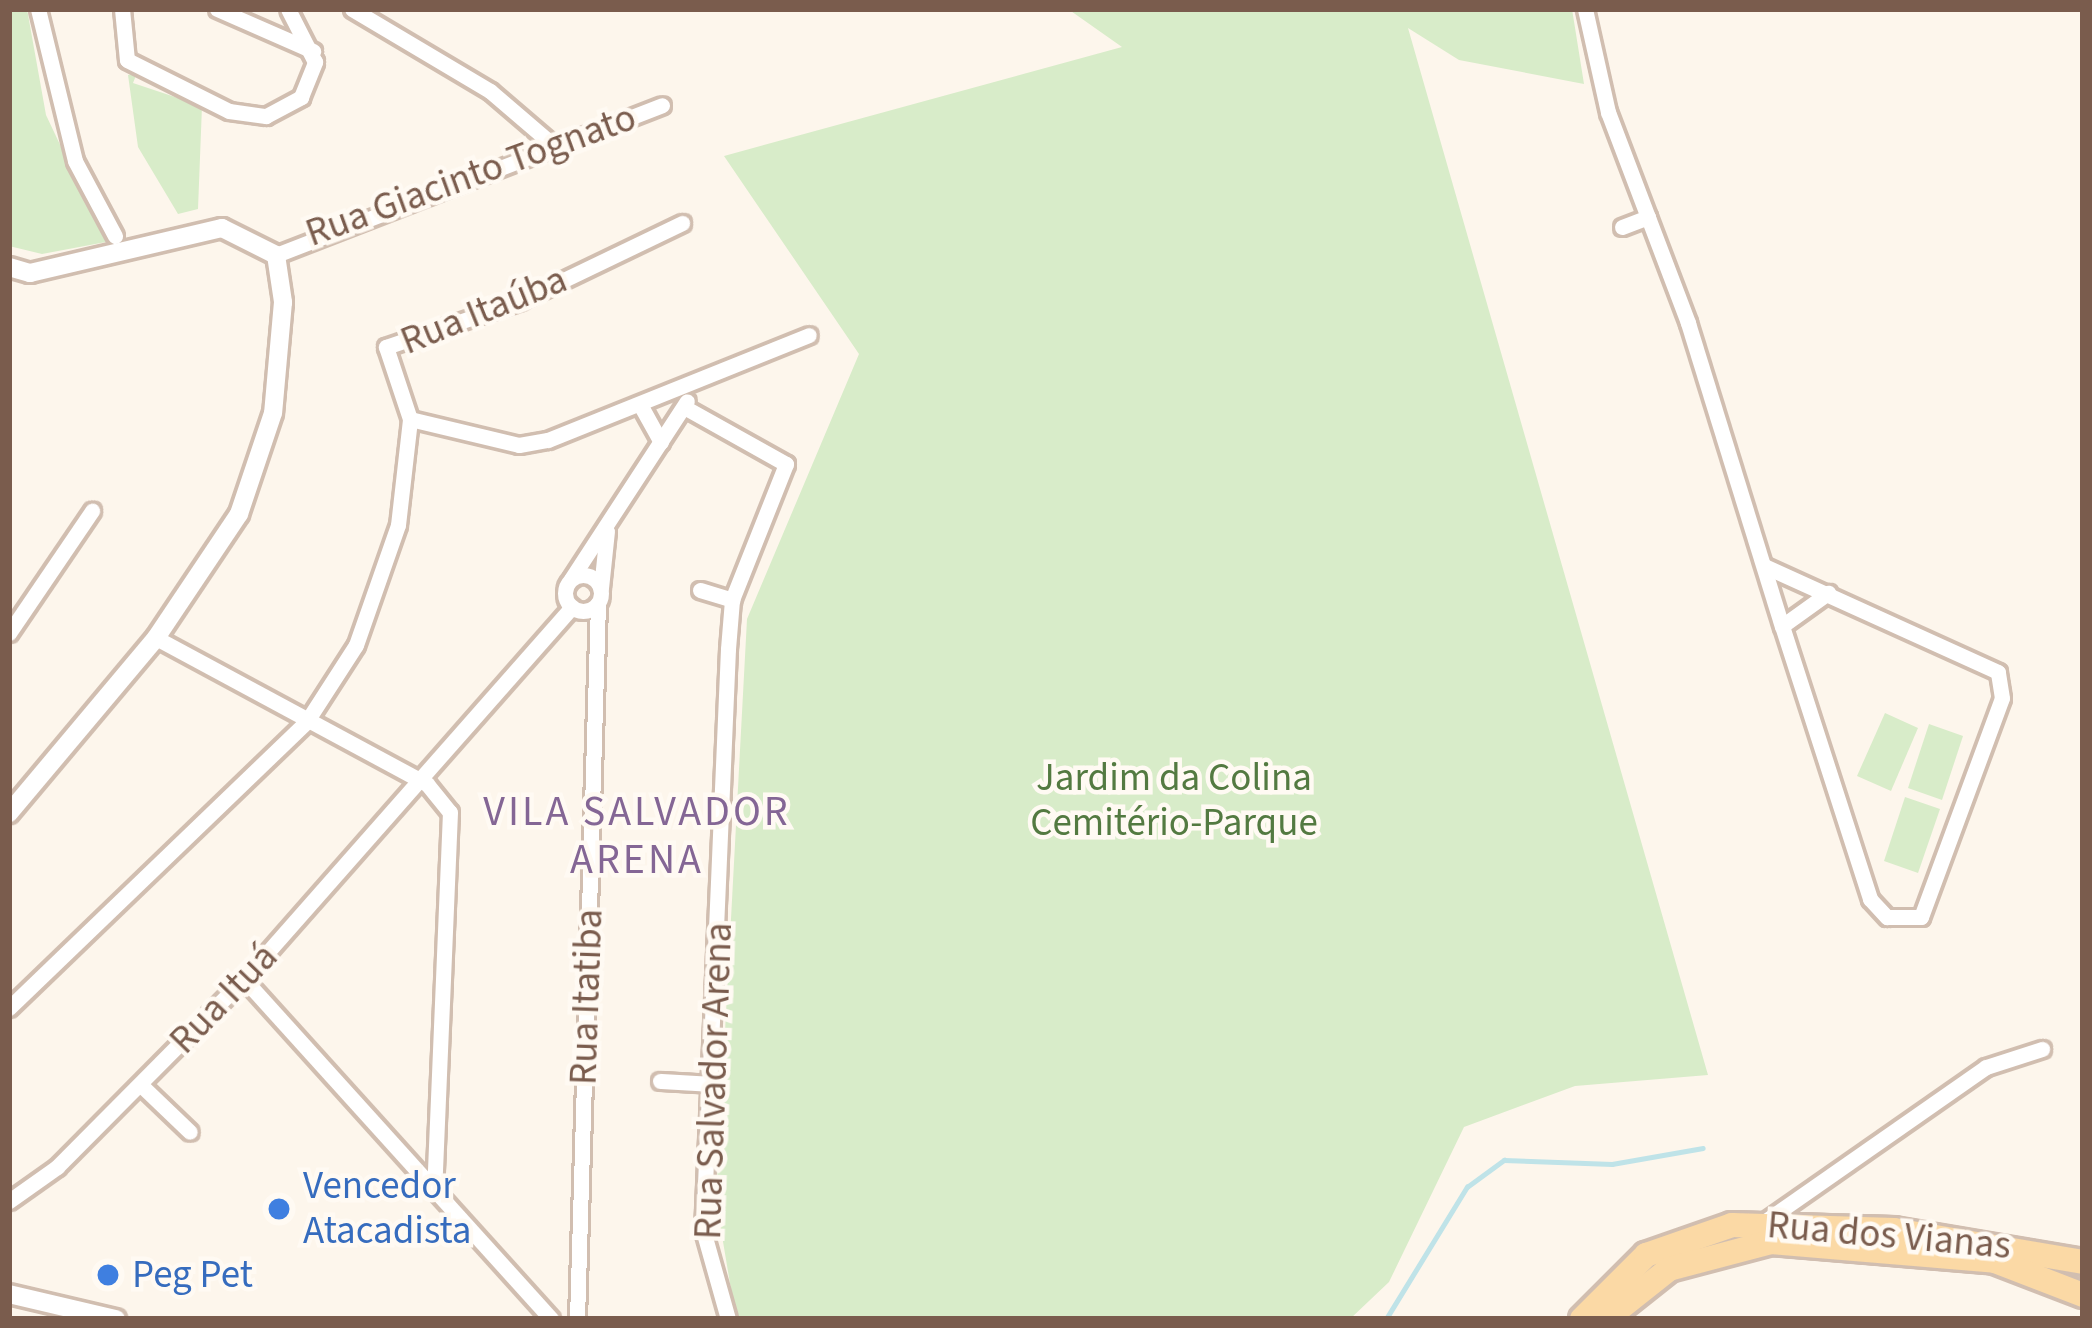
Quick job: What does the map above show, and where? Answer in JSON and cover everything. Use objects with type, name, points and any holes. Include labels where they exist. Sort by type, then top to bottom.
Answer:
[{"type":"main road","name":"Rua dos Vianas","points":[[1582,1319],[1646,1256],[1688,1235],[1761,1224],[1894,1230],[2083,1262]]},
{"type":"main road","name":"Rua dos Vianas","points":[[1606,1319],[1669,1269],[1771,1242],[1995,1261],[2083,1295]]},
{"type":"street","points":[[38,9],[75,161],[115,236]]},
{"type":"street","points":[[122,9],[128,60],[229,111],[280,112],[312,74],[314,52],[288,9]]},
{"type":"street","points":[[217,9],[314,52]]},
{"type":"street","points":[[352,9],[490,92],[553,145]]},
{"type":"street","points":[[1585,9],[1870,899],[1887,917],[1921,917],[2002,683],[1979,656],[1764,566]]},
{"type":"street","name":"Rua Giacinto Tognato","points":[[9,267],[30,273],[222,228],[276,255],[662,104]]},
{"type":"street","points":[[1622,227],[1648,217]]},
{"type":"street","name":"Rua Itaúba","points":[[9,1008],[307,721],[379,592],[410,418],[384,354],[392,343],[520,301],[682,223]]},
{"type":"street","points":[[9,813],[156,638],[255,477],[280,349],[276,255]]},
{"type":"street","points":[[410,418],[519,445],[642,408],[809,335]]},
{"type":"street","points":[[542,632],[695,382]]},
{"type":"street","name":"Rua Salvador Arena","points":[[684,406],[786,464],[732,600],[714,1084],[703,1230],[728,1319]]},
{"type":"street","points":[[642,408],[661,442]]},
{"type":"street","points":[[9,633],[92,512]]},
{"type":"street","name":"Rua Itatiba","points":[[577,1319],[600,596],[607,528]]},
{"type":"street","points":[[542,632],[572,608],[600,596],[589,575],[568,585]]},
{"type":"street","points":[[568,585],[572,608]]},
{"type":"street","points":[[700,590],[732,600]]},
{"type":"street","points":[[1782,626],[1828,593]]},
{"type":"street","name":"Rua Ituá","points":[[9,1201],[142,1086],[427,784],[542,632]]},
{"type":"street","points":[[156,638],[427,784],[454,827],[434,1191]]},
{"type":"street","points":[[244,979],[551,1319]]},
{"type":"street","points":[[1761,1224],[1986,1066],[2042,1048]]},
{"type":"street","points":[[660,1081],[714,1084]]},
{"type":"street","points":[[142,1086],[190,1132]]},
{"type":"street","points":[[9,1294],[116,1319]]},
{"type":"green space","points":[[9,9],[27,9],[46,115],[106,242],[42,254],[9,246]]},
{"type":"green space","name":"Jardim da Colina Cemitério-Parque","points":[[1068,9],[1572,9],[1584,84],[1459,60],[1408,28],[1708,1075],[1575,1086],[1464,1127],[1389,1282],[1350,1319],[736,1319],[716,1200],[747,619],[859,354],[724,156],[1122,47]]},
{"type":"green space","points":[[137,73],[133,83],[202,106],[198,209],[178,214],[138,147],[128,75]]},
{"type":"green space","points":[[1885,713],[1918,728],[1891,791],[1857,776]]},
{"type":"green space","points":[[1929,724],[1963,736],[1942,800],[1908,788]]},
{"type":"green space","points":[[1905,797],[1940,809],[1918,873],[1884,861]]},
{"type":"waterway","points":[[1386,1319],[1467,1187],[1504,1160],[1612,1164],[1703,1148]]},
{"type":"place","name":"Vencedor Atacadista","points":[[279,1209]]},
{"type":"place","name":"Peg Pet","points":[[108,1275]]},
{"type":"district","name":"VILA SALVADOR ARENA","points":[[637,836]]}]
